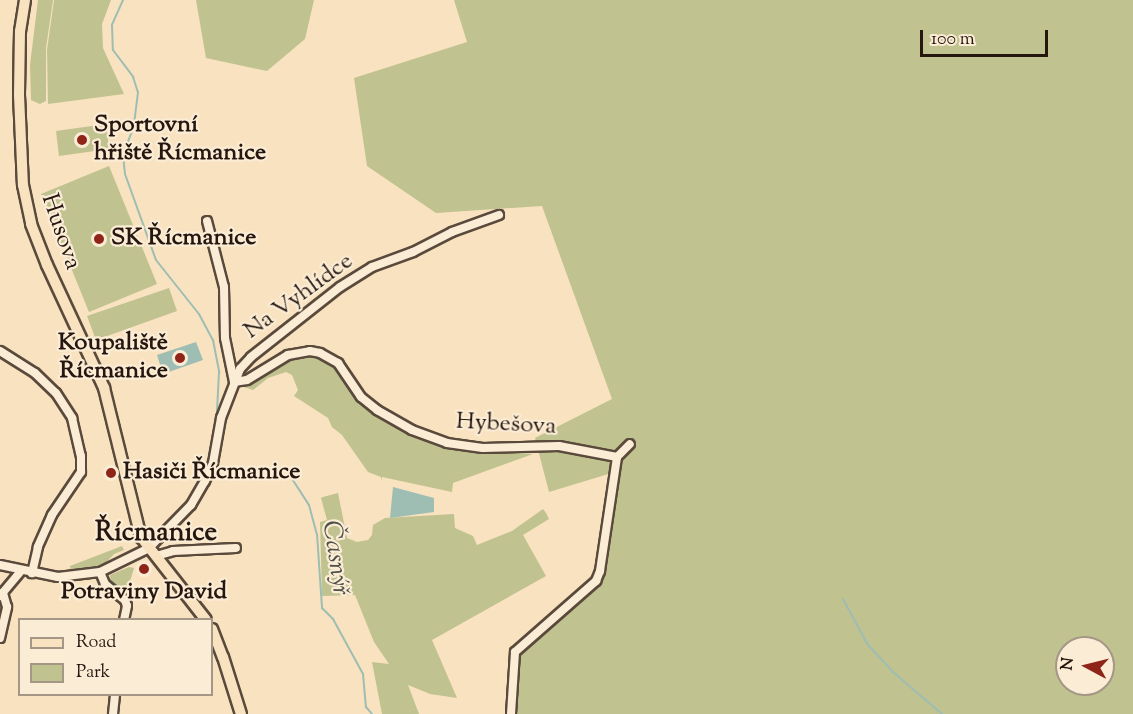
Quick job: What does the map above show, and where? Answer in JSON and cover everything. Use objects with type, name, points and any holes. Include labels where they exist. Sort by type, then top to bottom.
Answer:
[{"type":"main road","name":"Husova","points":[[25,0],[21,24],[19,69],[21,167],[26,205],[47,265],[104,388],[124,464],[135,524],[152,552],[204,618]]},
{"type":"main road","points":[[213,632],[241,714]]},
{"type":"street","name":"Na Vyhlídce","points":[[152,552],[189,507],[205,481],[213,463],[221,418],[234,382],[240,369],[256,351],[348,282],[372,267],[414,252],[452,232],[499,215]]},
{"type":"street","points":[[207,221],[224,287],[225,338],[234,382]]},
{"type":"street","points":[[0,351],[34,373],[56,393],[72,418],[81,456],[81,472],[52,515],[38,547],[32,573]]},
{"type":"street","name":"Hybešova","points":[[234,382],[247,380],[288,355],[310,351],[320,352],[338,363],[361,397],[377,410],[412,430],[447,443],[483,448],[559,446],[617,457]]},
{"type":"street","points":[[511,714],[515,652],[596,581],[600,571],[617,457],[630,444]]},
{"type":"street","points":[[0,566],[57,577],[100,572],[152,552],[236,548]]},
{"type":"street","points":[[0,638],[7,607],[2,594],[21,571]]},
{"type":"street","points":[[100,572],[105,584],[125,600],[127,606],[124,618]]},
{"type":"street","points":[[113,714],[114,696]]},
{"type":"green space","points":[[38,0],[53,0],[46,48],[46,101],[40,104],[31,100],[30,65]]},
{"type":"green space","points":[[54,0],[111,0],[102,24],[103,48],[124,94],[48,104],[47,50]]},
{"type":"green space","points":[[196,0],[314,0],[305,39],[267,71],[206,58]]},
{"type":"green space","points":[[454,0],[1133,0],[1133,714],[514,714],[518,656],[601,580],[619,473],[615,472],[549,492],[535,438],[612,399],[542,206],[436,213],[367,166],[354,78],[467,42]]},
{"type":"green space","name":"Sportovní hřiště Řícmanice","points":[[106,124],[109,149],[59,156],[56,131]]},
{"type":"green space","name":"SK Řícmanice","points":[[109,166],[157,284],[89,312],[41,194]]},
{"type":"green space","name":"SK Řícmanice","points":[[169,288],[177,311],[96,340],[87,316]]},
{"type":"green space","points":[[308,355],[329,362],[364,405],[407,433],[443,446],[533,454],[453,483],[452,492],[382,477],[381,481],[381,477],[368,472],[342,435],[332,427],[328,418],[294,396],[298,390],[292,375],[286,372],[268,378],[253,390],[244,387],[289,360]]},
{"type":"green space","points":[[338,493],[347,538],[357,542],[368,540],[372,535],[373,525],[385,518],[454,514],[455,528],[473,536],[477,545],[512,531],[543,509],[546,513],[549,519],[523,535],[546,576],[432,640],[457,698],[430,694],[408,685],[419,714],[382,714],[372,662],[389,664],[374,642],[355,595],[322,596],[320,522],[327,520],[321,498],[314,501],[323,497]]},
{"type":"green space","points":[[122,546],[124,550],[114,554],[105,564],[87,571],[71,572],[70,566]]},
{"type":"green space","points":[[129,567],[134,568],[128,588],[125,591],[115,588],[111,583],[110,575]]},
{"type":"water","name":"Koupaliště Řícmanice","points":[[196,342],[203,360],[163,374],[157,355]]},
{"type":"water","points":[[393,487],[434,498],[434,512],[390,518]]},
{"type":"waterway","name":"Časnýř","points":[[123,0],[112,25],[113,50],[133,77],[138,92],[134,126],[123,155],[125,174],[156,260],[199,314],[213,340],[219,372],[217,412]]},
{"type":"waterway","name":"Časnýř","points":[[287,471],[309,505],[317,534],[322,608],[333,619],[363,674],[366,707],[372,714]]},
{"type":"waterway","points":[[843,599],[868,645],[893,672],[942,714]]},
{"type":"place","name":"Sportovní hřiště Řícmanice","points":[[82,140]]},
{"type":"place","name":"SK Řícmanice","points":[[99,239]]},
{"type":"place","name":"Koupaliště Řícmanice","points":[[180,358]]},
{"type":"place","name":"Hasiči Řícmanice","points":[[111,473]]},
{"type":"place","name":"Potraviny David","points":[[144,569]]},
{"type":"district","name":"Řícmanice","points":[[156,534]]}]
